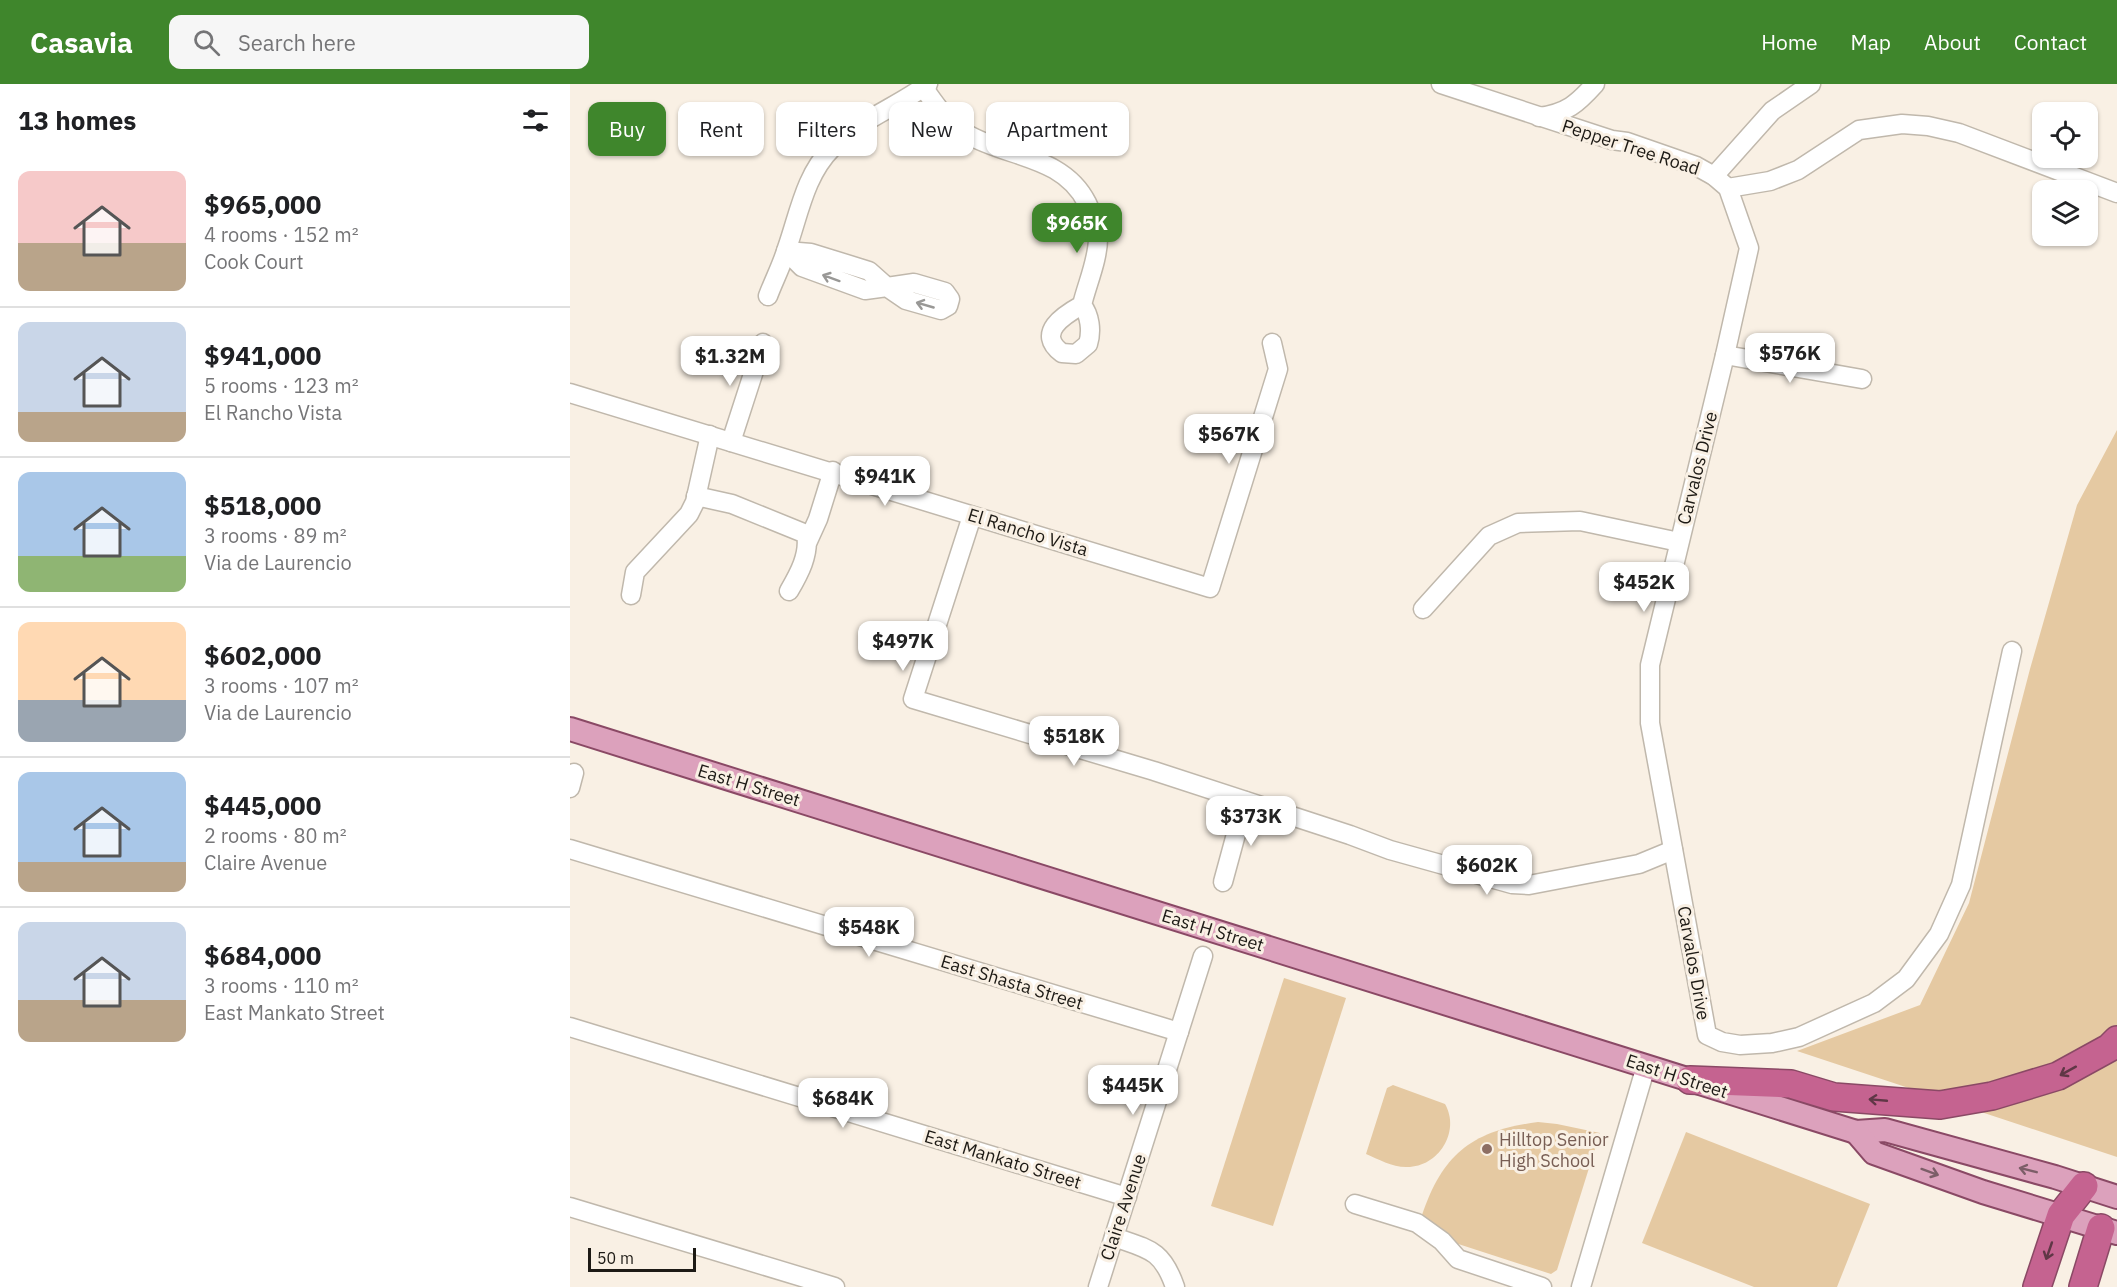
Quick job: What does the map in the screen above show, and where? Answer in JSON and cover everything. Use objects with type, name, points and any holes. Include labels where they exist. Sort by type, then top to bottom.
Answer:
[{"type":"highway","points":[[1690,1080],[1791,1084],[1834,1097],[1940,1105],[1992,1096],[2058,1076],[2109,1048],[2117,1040]]},
{"type":"highway","points":[[2037,1287],[2061,1215],[2084,1186]]},
{"type":"highway","points":[[2083,1287],[2109,1230]]},
{"type":"main road","name":"East H Street","points":[[570,729],[1856,1132],[1885,1130],[2117,1197]]},
{"type":"main road","name":"East H Street","points":[[1856,1132],[1875,1153],[1983,1192],[2109,1230]]},
{"type":"street","name":"Pepper Tree Road","points":[[1441,84],[1464,87],[1539,117],[1612,140],[1627,142],[1696,166],[1714,176],[1728,188]]},
{"type":"street","points":[[1539,117],[1558,114],[1577,103],[1595,84]]},
{"type":"street","points":[[1714,176],[1772,111],[1812,84]]},
{"type":"street","points":[[768,296],[786,251],[810,177],[831,148],[859,126],[926,86],[945,118],[958,128],[979,141],[1028,157],[1055,169],[1066,176],[1085,198],[1098,236],[1097,250],[1082,305]]},
{"type":"street","points":[[1728,188],[1770,181],[1798,170],[1859,130],[1902,124],[1928,126],[1959,133],[2117,193]]},
{"type":"street","name":"Carvalos Drive","points":[[1728,188],[1749,248],[1650,665],[1650,723],[1707,1035],[1722,1042],[1740,1045],[1772,1043],[1799,1037],[1874,1004],[1906,979],[1939,933],[1961,885],[2012,651]]},
{"type":"street","points":[[786,251],[802,267],[865,290],[887,287]]},
{"type":"street","points":[[731,442],[763,343]]},
{"type":"street","name":"El Rancho Vista","points":[[570,393],[833,471],[1210,588],[1278,369],[1272,343]]},
{"type":"street","points":[[1725,355],[1862,379]]},
{"type":"street","points":[[631,595],[635,572],[689,514],[696,496],[710,435]]},
{"type":"street","points":[[789,591],[801,569],[833,471]]},
{"type":"street","points":[[696,496],[732,504],[791,527],[806,534],[808,542]]},
{"type":"street","points":[[972,516],[913,699],[1154,771],[1390,850],[1512,884],[1529,885],[1639,864],[1673,850]]},
{"type":"street","points":[[1423,609],[1489,536],[1518,523],[1580,521],[1679,542]]},
{"type":"street","points":[[1223,882],[1245,801]]},
{"type":"street","name":"East Shasta Street","points":[[570,849],[1179,1032]]},
{"type":"street","name":"Claire Avenue","points":[[1098,1287],[1203,956]]},
{"type":"street","name":"East Mankato Street","points":[[570,1027],[1127,1197]]},
{"type":"street","points":[[1581,1287],[1646,1066]]},
{"type":"street","points":[[1355,1204],[1417,1223],[1442,1240],[1458,1259],[1542,1287]]},
{"type":"street","points":[[570,1207],[835,1287]]},
{"type":"street","points":[[1114,1237],[1154,1251],[1168,1271],[1175,1287]]},
{"type":"shaded area","points":[[2117,430],[2117,1157],[1797,1051],[1920,1005],[1969,903],[2030,669],[2077,505]]},
{"type":"shaded area","points":[[1284,978],[1346,998],[1273,1226],[1211,1206]]},
{"type":"shaded area","points":[[1393,1085],[1445,1104],[1449,1115],[1450,1126],[1444,1146],[1428,1162],[1418,1166],[1396,1166],[1366,1154],[1387,1088]]},
{"type":"shaded area","points":[[1538,1122],[1600,1133],[1557,1270],[1551,1274],[1446,1240],[1420,1221],[1438,1179],[1461,1150],[1494,1132]]},
{"type":"shaded area","points":[[1686,1132],[1870,1204],[1837,1287],[1754,1287],[1642,1243]]},
{"type":"place","name":"Hilltop Senior High School","points":[[1487,1149]]}]
